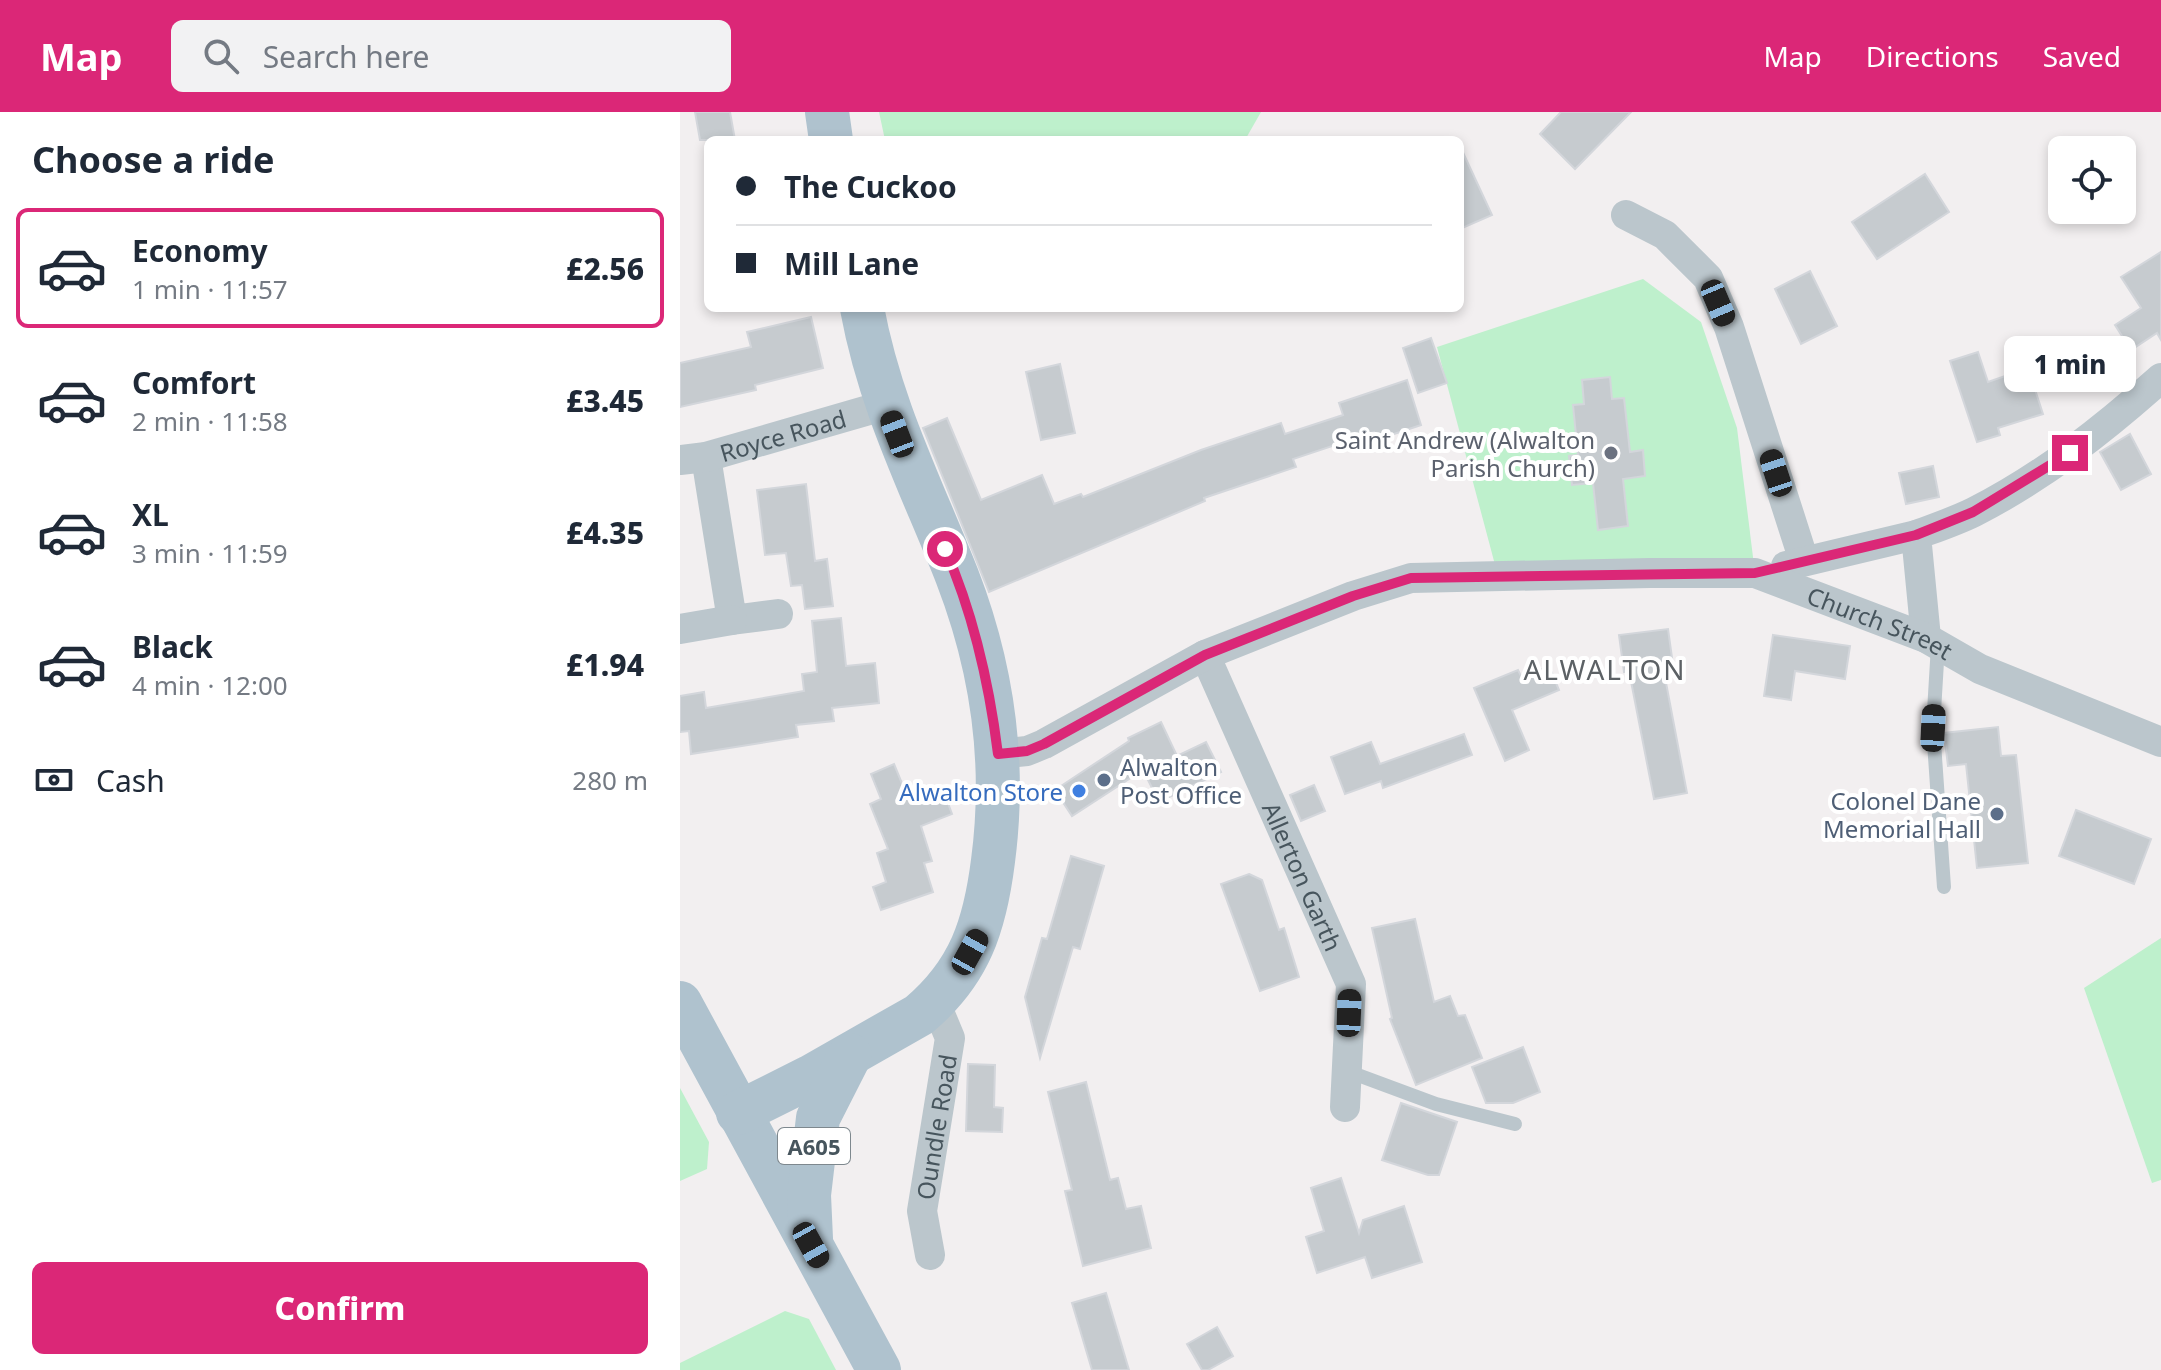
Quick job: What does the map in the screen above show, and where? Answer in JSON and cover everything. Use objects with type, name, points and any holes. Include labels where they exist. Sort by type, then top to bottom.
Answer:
[{"type":"main road","points":[[827,112],[830,136]]},
{"type":"main road","name":"A605","points":[[738,1113],[850,1055],[919,1015],[935,1002],[961,967],[981,927],[999,812],[998,754],[991,697],[979,642],[957,577],[886,405],[863,312]]},
{"type":"main road","name":"A605","points":[[680,1003],[879,1370]]},
{"type":"main road","name":"A605","points":[[811,1245],[809,1195],[818,1118],[850,1055]]},
{"type":"street","points":[[1626,215],[1665,235],[1708,278],[1729,327],[1804,561]]},
{"type":"street","points":[[1755,573],[1916,535],[1973,512],[2070,453],[2161,378]]},
{"type":"street","name":"Royce Road","points":[[693,458],[886,405]]},
{"type":"street","points":[[693,458],[732,620]]},
{"type":"street","points":[[1916,535],[1932,641]]},
{"type":"street","name":"Church Street","points":[[998,754],[1027,751],[1044,744],[1205,655],[1353,596],[1411,578],[1755,573],[1932,641],[1980,669],[2161,742]]},
{"type":"street","points":[[680,629],[778,614]]},
{"type":"street","name":"Allerton Garth","points":[[1205,655],[1351,984],[1345,1107]]},
{"type":"street","name":"Oundle Road","points":[[930,1255],[922,1211],[950,1038],[935,1002]]},
{"type":"lane","points":[[1932,641],[1933,728],[1944,887]]},
{"type":"lane","points":[[1347,1071],[1436,1104],[1515,1124]]},
{"type":"green space","points":[[879,112],[1261,112],[1247,136],[884,136]]},
{"type":"green space","points":[[1643,279],[1701,322],[1737,428],[1755,573],[1498,576],[1437,347]]},
{"type":"green space","points":[[2161,938],[2161,1180],[2152,1183],[2084,988]]},
{"type":"green space","points":[[680,1088],[709,1142],[707,1169],[680,1181]]},
{"type":"green space","points":[[785,1311],[809,1319],[836,1370],[680,1370],[680,1363]]},
{"type":"building","points":[[695,112],[730,112],[734,136],[704,136],[704,140],[700,140]]},
{"type":"building","points":[[1561,112],[1631,112],[1575,169],[1540,134]]},
{"type":"building","points":[[1464,155],[1492,215],[1464,227]]},
{"type":"building","points":[[1925,174],[1949,212],[1877,259],[1852,222]]},
{"type":"building","points":[[2161,252],[2161,340],[2157,333],[2131,350],[2115,325],[2141,308],[2121,277]]},
{"type":"building","points":[[1810,271],[1837,326],[1801,344],[1775,289]]},
{"type":"building","points":[[811,317],[823,368],[755,385],[756,390],[680,407],[680,363],[751,347],[747,332]]},
{"type":"building","points":[[1431,338],[1447,383],[1418,393],[1403,348]]},
{"type":"building","points":[[1978,352],[1988,382],[2028,368],[2043,414],[1998,428],[2000,435],[1977,442],[1950,361]]},
{"type":"building","points":[[1060,364],[1075,433],[1041,440],[1026,372]]},
{"type":"building","name":"Saint Andrew (Alwalton Parish Church)","points":[[1610,377],[1612,399],[1624,398],[1630,452],[1643,450],[1645,476],[1623,479],[1628,526],[1598,530],[1593,483],[1572,485],[1569,456],[1578,455],[1573,405],[1584,404],[1582,380]]},
{"type":"building","points":[[1407,380],[1421,425],[1376,440],[1374,432],[1293,459],[1296,467],[1204,498],[1205,501],[989,592],[923,428],[947,418],[981,500],[1042,475],[1054,504],[1081,494],[1083,497],[1201,450],[1281,423],[1285,434],[1343,415],[1339,403]]},
{"type":"building","points":[[2130,434],[2151,474],[2121,490],[2100,452]]},
{"type":"building","points":[[1933,466],[1939,497],[1906,504],[1899,473]]},
{"type":"building","points":[[806,484],[815,561],[827,559],[833,606],[805,609],[802,585],[791,586],[786,553],[765,555],[757,490]]},
{"type":"building","points":[[841,618],[846,666],[875,663],[879,703],[832,708],[834,721],[796,725],[798,737],[691,754],[689,731],[680,732],[680,696],[704,692],[706,708],[804,691],[802,674],[817,672],[812,621]]},
{"type":"building","points":[[1668,629],[1673,665],[1663,667],[1687,793],[1654,799],[1629,671],[1624,672],[1619,635]]},
{"type":"building","points":[[1773,635],[1850,646],[1845,679],[1795,671],[1791,700],[1764,696]]},
{"type":"building","points":[[1549,666],[1559,690],[1512,710],[1529,750],[1505,761],[1474,688],[1518,670],[1522,678]]},
{"type":"building","points":[[1161,722],[1177,756],[1206,742],[1221,772],[1159,802],[1143,770],[1072,816],[1055,790],[1129,741],[1128,738]]},
{"type":"building","name":"Colonel Dane Memorial Hall","points":[[1998,727],[2001,756],[2016,755],[2028,863],[1977,868],[1966,764],[1948,766],[1944,733]]},
{"type":"building","points":[[1464,734],[1472,755],[1383,788],[1381,781],[1345,794],[1331,757],[1371,742],[1380,764]]},
{"type":"building","points":[[894,764],[910,803],[943,790],[952,814],[921,826],[932,861],[924,863],[933,892],[881,910],[873,887],[886,882],[877,853],[888,849],[870,804],[881,799],[871,774]]},
{"type":"building","points":[[1314,785],[1325,811],[1301,821],[1290,795]]},
{"type":"building","points":[[2076,810],[2151,839],[2134,884],[2059,856]]},
{"type":"building","points":[[1071,856],[1104,866],[1080,949],[1073,947],[1040,1058],[1025,997],[1042,938],[1047,939]]},
{"type":"building","points":[[1249,874],[1262,880],[1279,930],[1284,928],[1299,977],[1260,991],[1221,884]]},
{"type":"building","points":[[1415,919],[1434,1002],[1450,996],[1458,1016],[1465,1015],[1482,1058],[1416,1085],[1390,1019],[1372,928]]},
{"type":"building","points":[[1523,1047],[1540,1092],[1513,1103],[1486,1103],[1472,1067]]},
{"type":"building","points":[[968,1064],[995,1065],[994,1107],[1003,1108],[1002,1132],[966,1131]]},
{"type":"building","points":[[1086,1082],[1110,1180],[1118,1178],[1126,1209],[1141,1206],[1151,1248],[1083,1266],[1065,1191],[1072,1190],[1048,1092]]},
{"type":"building","points":[[1401,1103],[1457,1122],[1439,1175],[1428,1175],[1382,1160]]},
{"type":"building","points":[[1341,1178],[1359,1233],[1363,1220],[1404,1206],[1422,1262],[1372,1278],[1365,1257],[1317,1273],[1306,1237],[1324,1231],[1311,1188]]},
{"type":"building","points":[[1106,1293],[1129,1370],[1092,1370],[1072,1303]]},
{"type":"building","points":[[1217,1327],[1233,1356],[1208,1370],[1202,1370],[1187,1344]]},
{"type":"place","name":"Saint Andrew (Alwalton Parish Church)","points":[[1611,453]]},
{"type":"place","name":"Alwalton Post Office","points":[[1104,780]]},
{"type":"place","name":"Alwalton Store","points":[[1079,791]]},
{"type":"place","name":"Colonel Dane Memorial Hall","points":[[1997,814]]},
{"type":"district","name":"ALWALTON","points":[[1605,669]]},
{"type":"route","points":[[945,549],[979,642],[991,697],[998,754],[1027,751],[1044,744],[1205,655],[1353,596],[1411,578],[1755,573],[1916,535],[1973,512],[2070,453]]}]
